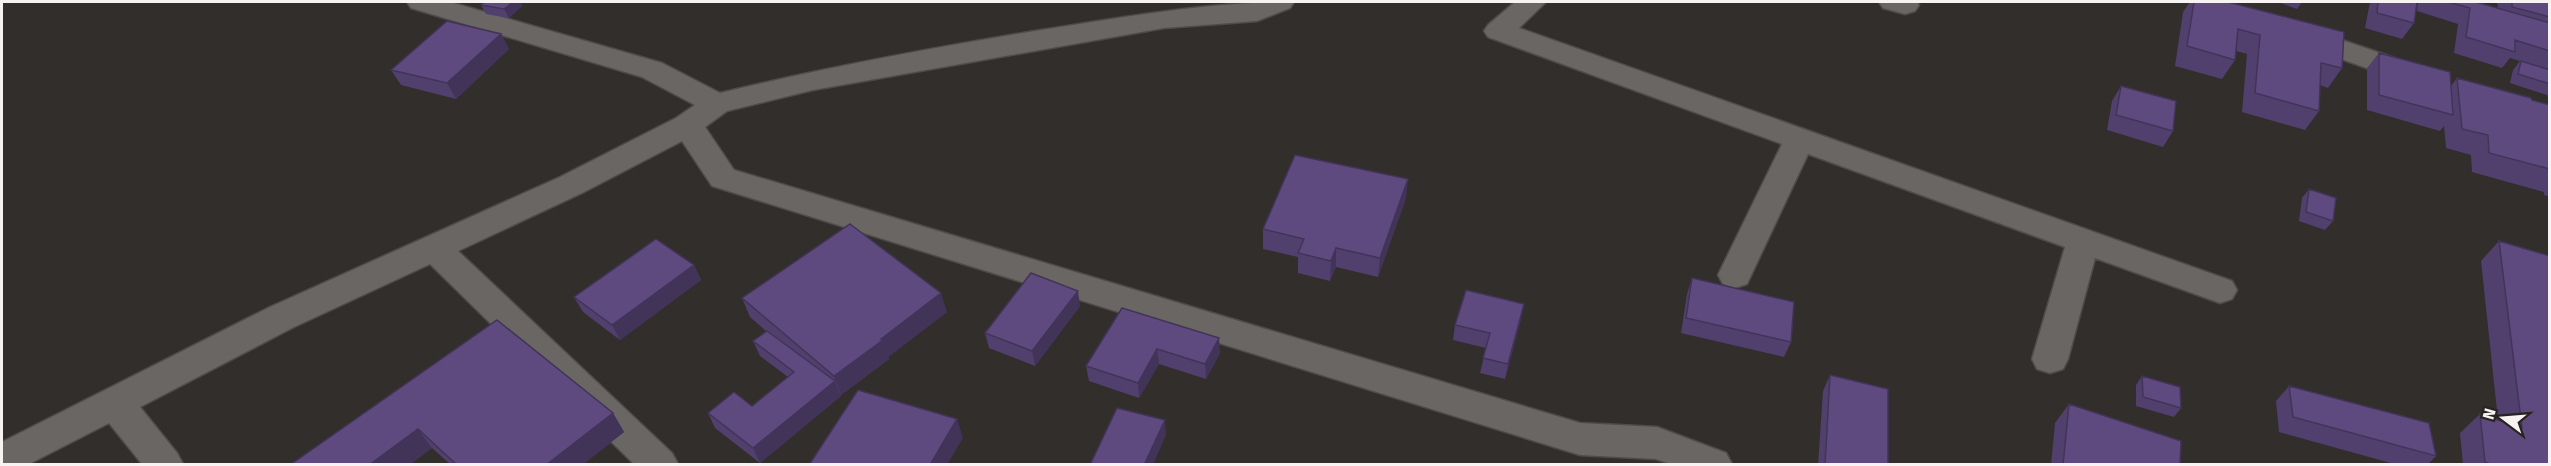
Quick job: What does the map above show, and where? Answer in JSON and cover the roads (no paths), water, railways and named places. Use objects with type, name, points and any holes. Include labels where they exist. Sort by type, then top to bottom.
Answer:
[{"type":"street","points":[[422,2],[652,70],[717,105]]},
{"type":"street","points":[[2,460],[282,317],[571,185],[687,125],[717,105],[813,80],[953,54],[1164,19],[1257,12],[1280,2]]},
{"type":"street","points":[[1532,2],[1498,31],[2220,290]]},
{"type":"street","points":[[2273,25],[2440,84]]},
{"type":"street","points":[[687,125],[723,178],[1580,439],[1657,443],[1713,465]]},
{"type":"street","points":[[1735,275],[1800,139]]},
{"type":"street","points":[[2049,360],[2083,241]]},
{"type":"street","points":[[434,248],[659,465]]},
{"type":"street","points":[[114,402],[164,465]]}]
